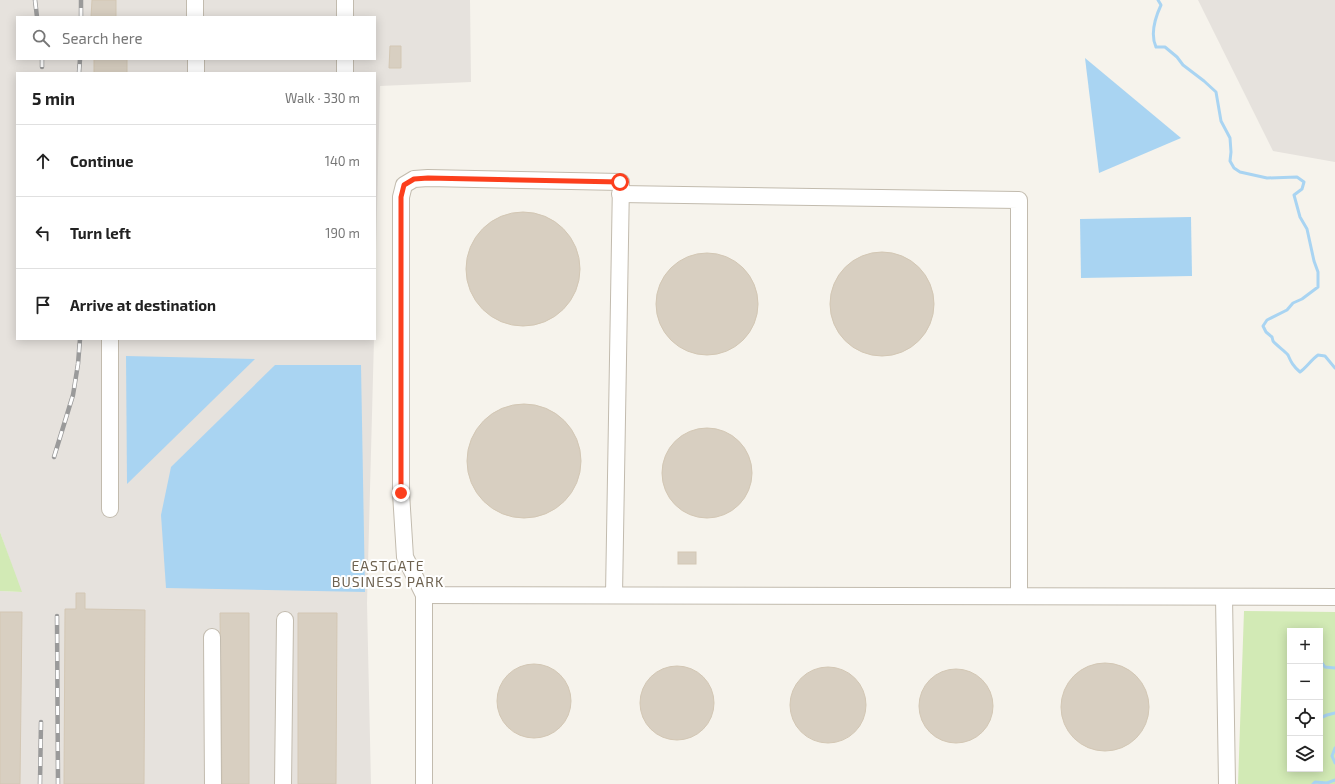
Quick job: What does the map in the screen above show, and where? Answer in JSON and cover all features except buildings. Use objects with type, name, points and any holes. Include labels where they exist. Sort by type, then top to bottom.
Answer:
[{"type":"lane","points":[[195,0],[196,16]]},
{"type":"lane","points":[[345,0],[345,16]]},
{"type":"lane","points":[[196,60],[196,72]]},
{"type":"lane","points":[[345,60],[345,72]]},
{"type":"lane","points":[[424,784],[424,595],[404,557],[401,493],[401,197],[404,185],[414,179],[428,178],[620,182],[614,595]]},
{"type":"lane","points":[[620,194],[1019,200],[1019,596]]},
{"type":"lane","points":[[110,340],[110,509]]},
{"type":"lane","points":[[424,595],[1335,597]]},
{"type":"lane","points":[[1224,596],[1227,784]]},
{"type":"lane","points":[[283,784],[285,620]]},
{"type":"lane","points":[[212,637],[212,784]]},
{"type":"shaded area","points":[[0,0],[470,0],[471,82],[380,86],[376,251],[376,72],[16,72],[16,340],[374,340],[367,603],[371,784],[0,784],[0,591],[21,592],[0,532]]},
{"type":"shaded area","points":[[1198,0],[1335,0],[1335,162],[1273,151]]},
{"type":"green space","points":[[0,532],[22,592],[0,591]]},
{"type":"green space","points":[[1244,611],[1335,612],[1335,784],[1238,784]]},
{"type":"water","points":[[1085,58],[1181,138],[1099,173]]},
{"type":"water","points":[[1191,217],[1192,276],[1081,278],[1080,219]]},
{"type":"water","points":[[126,356],[255,359],[127,484]]},
{"type":"water","points":[[275,365],[361,365],[365,592],[166,588],[161,515],[171,467]]},
{"type":"waterway","points":[[1158,0],[1161,5],[1153,31],[1156,47],[1165,47],[1177,57],[1183,65],[1216,92],[1221,121],[1230,138],[1230,161],[1234,168],[1240,172],[1267,178],[1297,177],[1304,182],[1302,189],[1294,195],[1300,217],[1307,229],[1318,272],[1318,287],[1302,299],[1293,303],[1287,310],[1267,320],[1263,326],[1266,332],[1272,337],[1273,341],[1287,353],[1292,364],[1300,372],[1318,355],[1325,356],[1335,368]]},
{"type":"waterway","points":[[1323,664],[1325,667],[1335,668]]},
{"type":"waterway","points":[[1323,717],[1335,713]]},
{"type":"waterway","points":[[1335,748],[1332,756],[1335,763]]},
{"type":"waterway","points":[[1313,784],[1315,782],[1327,783],[1335,780]]},
{"type":"railway","points":[[35,0],[37,16]]},
{"type":"railway","points":[[81,0],[81,16]]},
{"type":"railway","points":[[42,60],[42,67]]},
{"type":"railway","points":[[79,72],[80,60]]},
{"type":"railway","points":[[54,457],[73,395],[80,340]]},
{"type":"railway","points":[[57,616],[58,784]]},
{"type":"railway","points":[[40,784],[41,722]]},
{"type":"district","name":"EASTGATE BUSINESS PARK","points":[[388,574]]},
{"type":"route","points":[[401,493],[401,197],[404,185],[414,179],[428,178],[620,182]]}]
